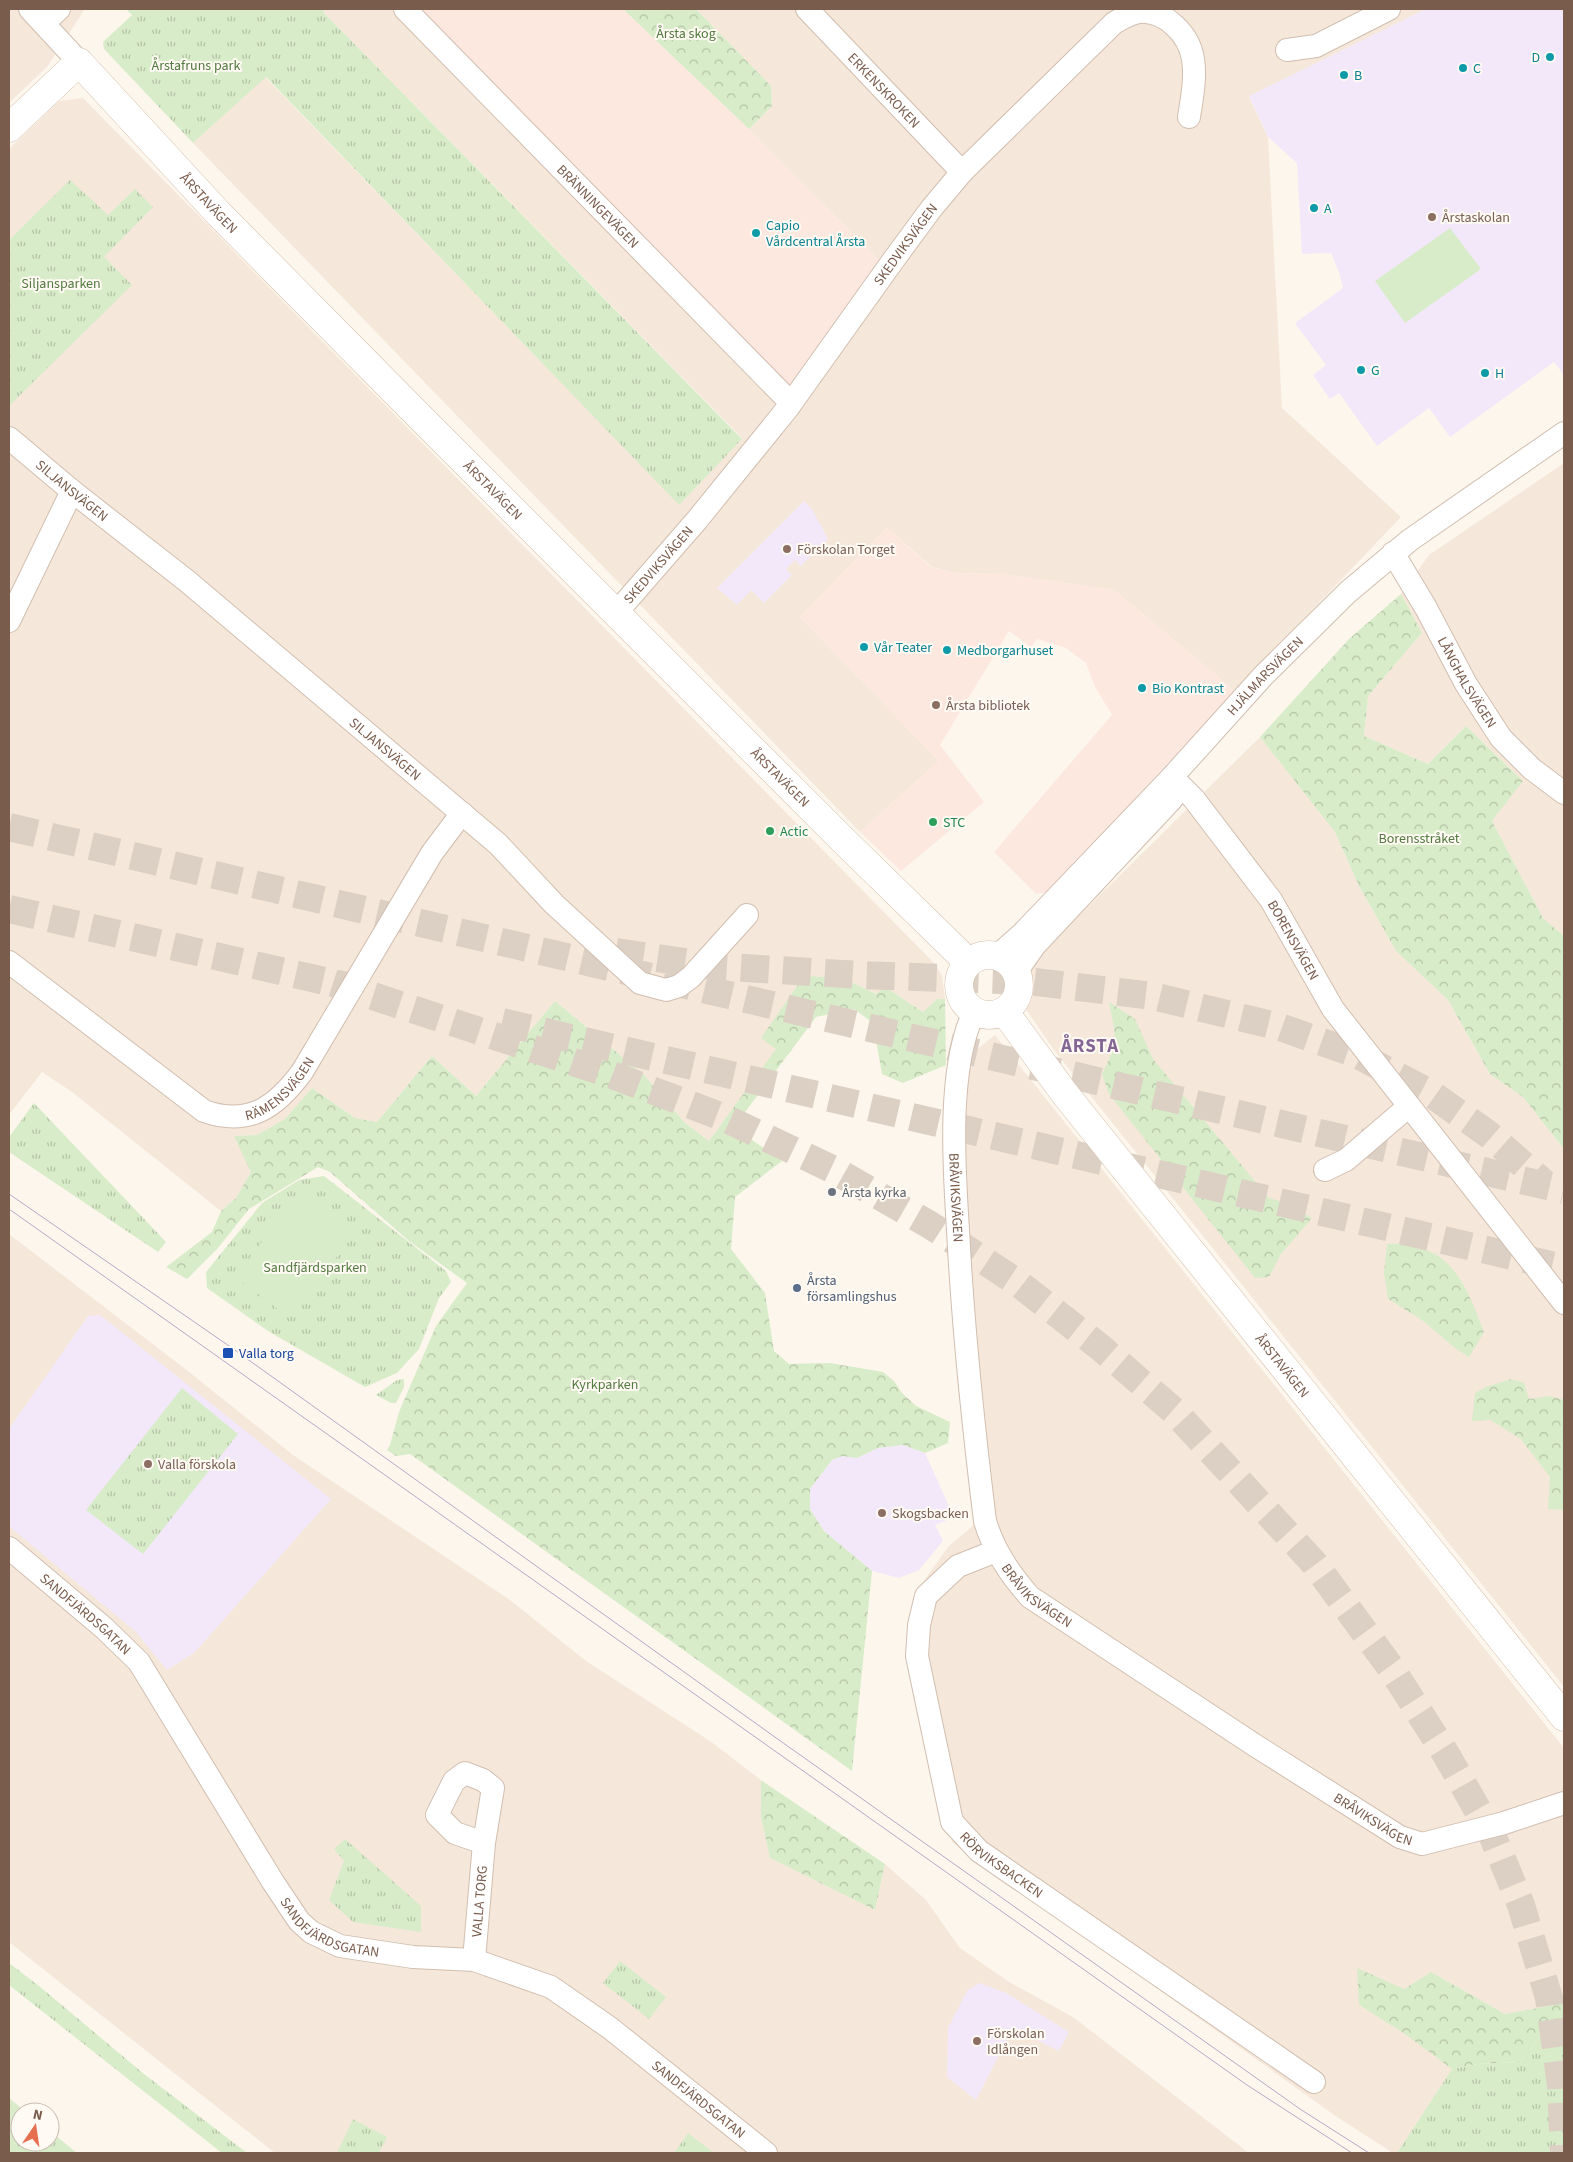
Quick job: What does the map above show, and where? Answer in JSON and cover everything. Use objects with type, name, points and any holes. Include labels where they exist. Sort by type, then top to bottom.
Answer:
[{"type":"street","name":"BRÄNNINGEVÄGEN","points":[[406,9],[791,403]]},
{"type":"street","name":"ERKENSKROKEN","points":[[807,9],[962,172]]},
{"type":"street","points":[[1287,50],[1316,46],[1389,9]]},
{"type":"street","name":"SKEDVIKSVÄGEN","points":[[616,614],[697,520],[791,403],[931,209],[962,172],[1114,24],[1138,12],[1154,13],[1165,18],[1179,31],[1188,44],[1193,59],[1189,117]]},
{"type":"street","name":"ÅRSTAVÄGEN","points":[[44,13],[79,62],[219,214],[616,614],[968,962]]},
{"type":"street","points":[[9,128],[79,62]]},
{"type":"street","name":"HJÄLMARSVÄGEN","points":[[1007,964],[1035,945],[1177,782],[1356,605],[1397,558],[1564,433]]},
{"type":"street","name":"SILJANSVÄGEN","points":[[9,438],[72,491],[187,581],[498,844],[554,904],[640,983],[666,990],[679,986],[691,977],[747,914]]},
{"type":"street","name":"HJÄLMARSVÄGEN","points":[[1397,558],[1564,451]]},
{"type":"street","points":[[9,621],[72,491]]},
{"type":"street","name":"LÅNGHALSVÄGEN","points":[[1397,558],[1466,684],[1500,738],[1532,769],[1564,793]]},
{"type":"street","name":"BORENSVÄGEN","points":[[1177,782],[1194,799],[1271,900],[1333,1009],[1564,1303]]},
{"type":"street","name":"RÄMENSVÄGEN","points":[[9,962],[204,1111],[221,1117],[261,1111],[276,1102],[302,1072],[432,853],[462,813]]},
{"type":"street","points":[[987,955],[1007,964],[1019,983],[1018,994],[1012,1004],[1004,1012],[994,1016],[984,1016],[974,1012],[961,998],[958,988],[958,979],[968,962],[977,957],[987,955]]},
{"type":"street","name":"BRÅVIKSVÄGEN","points":[[974,1012],[966,1032],[955,1106],[955,1182],[963,1311],[972,1412],[985,1521],[996,1551],[1013,1578],[1030,1597],[1400,1837],[1422,1844],[1504,1823],[1564,1803]]},
{"type":"street","name":"ÅRSTAVÄGEN","points":[[1004,1012],[1071,1102],[1564,1717]]},
{"type":"street","points":[[1325,1170],[1346,1160],[1409,1106]]},
{"type":"street","name":"SANDFJÄRDSGATAN","points":[[9,1548],[104,1628],[139,1662],[273,1882],[299,1921],[311,1932],[340,1946],[413,1957],[474,1960],[551,1987],[610,2028],[766,2153]]},
{"type":"street","name":"RÖRVIKSBACKEN","points":[[996,1551],[958,1566],[926,1596],[919,1625],[917,1656],[952,1822],[979,1851],[1314,2082]]},
{"type":"street","name":"VALLA TORG","points":[[474,1960],[484,1843]]},
{"type":"shaded area","points":[[9,9],[85,9],[47,67],[9,103]]},
{"type":"shaded area","points":[[326,9],[424,9],[416,17],[886,267],[749,129],[772,106],[771,86],[696,9],[1426,9],[1249,97],[1268,137],[1282,408],[1401,517],[1235,691],[1114,590],[1001,574],[955,573],[932,567],[887,528],[800,617],[939,761],[860,832],[193,143],[265,77],[679,504],[742,438],[323,12]]},
{"type":"shaded area","points":[[424,9],[623,9],[749,129],[886,267],[792,400],[415,18]]},
{"type":"shaded area","name":"Årstaskolan","points":[[1426,9],[1564,9],[1564,375],[1554,362],[1450,437],[1429,408],[1377,446],[1339,393],[1330,399],[1313,375],[1326,365],[1295,323],[1343,288],[1331,253],[1302,254],[1297,163],[1268,137],[1249,96]]},
{"type":"shaded area","points":[[83,98],[935,964],[942,976],[945,999],[937,999],[923,1012],[885,987],[876,994],[843,978],[761,1037],[777,1049],[709,1141],[685,1123],[644,1075],[555,1001],[476,1096],[432,1056],[377,1122],[355,1118],[312,1088],[285,1119],[257,1135],[235,1136],[252,1171],[236,1198],[221,1211],[72,1092],[42,1072],[9,1115],[9,149],[59,101]]},
{"type":"shaded area","points":[[1564,463],[1564,936],[1543,918],[1492,821],[1522,780],[1466,726],[1428,764],[1364,736],[1368,696],[1422,633],[1401,594],[1429,555]]},
{"type":"shaded area","name":"Förskolan Torget","points":[[804,501],[812,509],[828,539],[801,566],[795,560],[786,569],[792,575],[764,603],[751,590],[737,605],[717,588]]},
{"type":"shaded area","points":[[887,528],[931,567],[955,573],[1001,574],[1114,590],[1235,691],[1048,892],[1036,894],[994,852],[1112,715],[1095,687],[1086,663],[1066,648],[1037,639],[1031,647],[1009,631],[940,745],[984,802],[901,871],[860,832],[939,761],[800,617]]},
{"type":"shaded area","points":[[1260,737],[1335,832],[1359,886],[1396,951],[1448,1000],[1490,1074],[1523,1096],[1564,1149],[1564,1687],[1054,1050],[1025,1008],[1032,962]]},
{"type":"shaded area","points":[[995,1035],[1564,1748],[1564,2003],[1505,2014],[1431,1972],[1404,1989],[1359,2005],[1405,2033],[1452,2069],[1397,2153],[1393,2153],[1337,2117],[952,1842],[909,1656],[918,1589],[948,1547],[982,1518],[961,1209],[964,1094],[970,1055]]},
{"type":"shaded area","points":[[9,1234],[184,1368],[293,1455],[510,1600],[586,1661],[710,1741],[761,1780],[761,1818],[770,1858],[875,1910],[885,1864],[926,1900],[960,1948],[1009,1982],[1073,2017],[1249,2153],[275,2153],[9,1942]]},
{"type":"shaded area","name":"Valla förskola","points":[[100,1315],[331,1499],[195,1652],[167,1670],[136,1632],[9,1526],[9,1429],[88,1316]]},
{"type":"shaded area","name":"Skogsbacken","points":[[903,1445],[925,1453],[954,1517],[935,1525],[943,1541],[919,1570],[899,1578],[872,1571],[824,1531],[810,1509],[810,1489],[832,1460],[842,1456],[857,1458],[878,1448]]},
{"type":"shaded area","name":"Förskolan Idlången","points":[[979,1983],[1006,1993],[1069,2032],[1059,2051],[1013,2028],[976,2100],[947,2077],[948,2028],[967,1991]]},
{"type":"green space","name":"Årstafruns park","points":[[126,9],[326,9],[323,12],[742,439],[679,505],[266,77],[193,143],[104,49],[103,42],[132,15]]},
{"type":"green space","name":"Årsta skog","points":[[623,9],[696,9],[771,86],[772,106],[749,129]]},
{"type":"green space","name":"Siljansparken","points":[[70,180],[108,215],[135,189],[153,207],[104,257],[132,285],[9,406],[9,240]]},
{"type":"green space","points":[[1450,228],[1481,269],[1405,323],[1375,281]]},
{"type":"green space","name":"Borensstråket","points":[[1401,594],[1422,633],[1368,696],[1364,736],[1428,764],[1466,726],[1523,781],[1492,821],[1543,918],[1564,936],[1564,1149],[1523,1097],[1490,1074],[1448,1000],[1396,951],[1359,886],[1335,832],[1260,737],[1349,639]]},
{"type":"green space","name":"Kyrkparken","points":[[804,976],[843,978],[876,994],[885,987],[923,1012],[937,999],[945,999],[946,1065],[903,1083],[882,1074],[873,1023],[854,1009],[816,1017],[734,1127],[782,1161],[735,1197],[731,1249],[765,1293],[774,1351],[789,1364],[830,1363],[883,1372],[894,1381],[902,1393],[916,1406],[950,1422],[948,1443],[925,1453],[903,1445],[878,1448],[857,1458],[842,1456],[832,1460],[810,1489],[810,1509],[824,1531],[872,1571],[852,1771],[410,1454],[396,1456],[387,1450],[399,1412],[436,1326],[467,1283],[409,1241],[330,1172],[318,1167],[249,1209],[218,1248],[187,1279],[166,1267],[212,1232],[221,1211],[236,1198],[251,1172],[234,1136],[257,1135],[285,1119],[312,1088],[355,1118],[377,1122],[432,1056],[476,1096],[555,1001],[644,1075],[685,1123],[709,1141],[776,1049],[761,1038]]},
{"type":"green space","points":[[1109,1002],[1135,1019],[1153,1059],[1269,1198],[1286,1203],[1312,1218],[1281,1254],[1269,1277],[1255,1278],[1109,1094],[1102,1074],[1114,1046],[1114,1032]]},
{"type":"green space","points":[[34,1103],[166,1242],[158,1252],[9,1152],[9,1137]]},
{"type":"green space","name":"Sandfjärdsparken","points":[[324,1176],[446,1271],[451,1282],[439,1298],[419,1349],[397,1373],[365,1387],[268,1331],[207,1288],[206,1272],[262,1203],[299,1180]]},
{"type":"green space","points":[[302,1189],[357,1230],[290,1318],[235,1277]]},
{"type":"green space","points":[[1410,1243],[1435,1254],[1444,1261],[1466,1288],[1484,1332],[1469,1357],[1455,1348],[1422,1320],[1388,1299],[1384,1273],[1387,1244]]},
{"type":"green space","points":[[404,1379],[404,1387],[396,1403],[391,1403],[376,1395],[397,1380]]},
{"type":"green space","points":[[1511,1379],[1524,1383],[1529,1399],[1550,1396],[1564,1400],[1564,1510],[1548,1509],[1550,1477],[1521,1439],[1490,1420],[1472,1421],[1475,1393],[1486,1387]]},
{"type":"green space","points":[[182,1388],[238,1434],[143,1554],[86,1510]]},
{"type":"green space","points":[[761,1780],[885,1864],[875,1910],[770,1858],[761,1818]]},
{"type":"green space","points":[[345,1839],[421,1906],[421,1932],[353,1922],[329,1900],[344,1861],[334,1849]]},
{"type":"green space","points":[[620,1961],[666,1997],[649,2019],[603,1983]]},
{"type":"green space","points":[[9,1963],[144,2074],[247,2153],[222,2153],[9,1985]]},
{"type":"green space","points":[[1357,1968],[1404,1989],[1431,1972],[1505,2014],[1564,2003],[1564,2007],[1520,2062],[1477,2064],[1452,2069],[1405,2034],[1359,2005]]},
{"type":"green space","points":[[1564,2007],[1564,2153],[1397,2153],[1452,2069],[1477,2064],[1520,2062]]},
{"type":"green space","points":[[9,2098],[14,2102],[10,2102],[10,2152],[60,2152],[60,2139],[77,2153],[9,2153]]},
{"type":"green space","points":[[353,2119],[387,2137],[379,2153],[337,2153]]},
{"type":"green space","points":[[688,2133],[714,2153],[674,2153]]},
{"type":"tunnel","points":[[9,827],[1564,1190]]},
{"type":"tunnel","points":[[9,909],[351,987]]},
{"type":"tunnel","points":[[616,952],[712,966],[860,975],[1027,981],[1153,996],[1280,1027],[1356,1054],[1430,1093],[1488,1134],[1544,1183]]},
{"type":"tunnel","points":[[333,983],[607,1073],[725,1118],[834,1170],[930,1225],[1018,1283],[1101,1348],[1175,1412],[1314,1563],[1391,1668],[1447,1756],[1493,1837],[1521,1905],[1549,1998],[1561,2085],[1564,2153]]},
{"type":"tunnel","points":[[502,1022],[1564,1268]]},
{"type":"tram line","points":[[9,1194],[232,1348],[772,1735],[1300,2109],[1369,2153]]},
{"type":"tram line","points":[[9,1209],[1247,2085],[1352,2153]]},
{"type":"place","name":"D","points":[[1550,57]]},
{"type":"place","name":"C","points":[[1463,68]]},
{"type":"place","name":"B","points":[[1344,75]]},
{"type":"place","name":"A","points":[[1314,208]]},
{"type":"place","name":"Årstaskolan","points":[[1432,217]]},
{"type":"place","name":"Capio Vårdcentral Årsta","points":[[756,233]]},
{"type":"place","name":"G","points":[[1361,370]]},
{"type":"place","name":"H","points":[[1485,373]]},
{"type":"place","name":"Förskolan Torget","points":[[787,549]]},
{"type":"place","name":"Vår Teater","points":[[864,647]]},
{"type":"place","name":"Medborgarhuset","points":[[947,650]]},
{"type":"place","name":"Bio Kontrast","points":[[1142,688]]},
{"type":"place","name":"Årsta bibliotek","points":[[936,705]]},
{"type":"place","name":"STC","points":[[933,822]]},
{"type":"place","name":"Actic","points":[[770,831]]},
{"type":"place","name":"Årsta kyrka","points":[[832,1192]]},
{"type":"place","name":"Årsta församlingshus","points":[[797,1288]]},
{"type":"place","name":"Valla torg","points":[[228,1353]]},
{"type":"place","name":"Valla förskola","points":[[148,1464]]},
{"type":"place","name":"Skogsbacken","points":[[882,1513]]},
{"type":"place","name":"Förskolan Idlången","points":[[977,2041]]},
{"type":"district","name":"ÅRSTA","points":[[1090,1045]]}]
